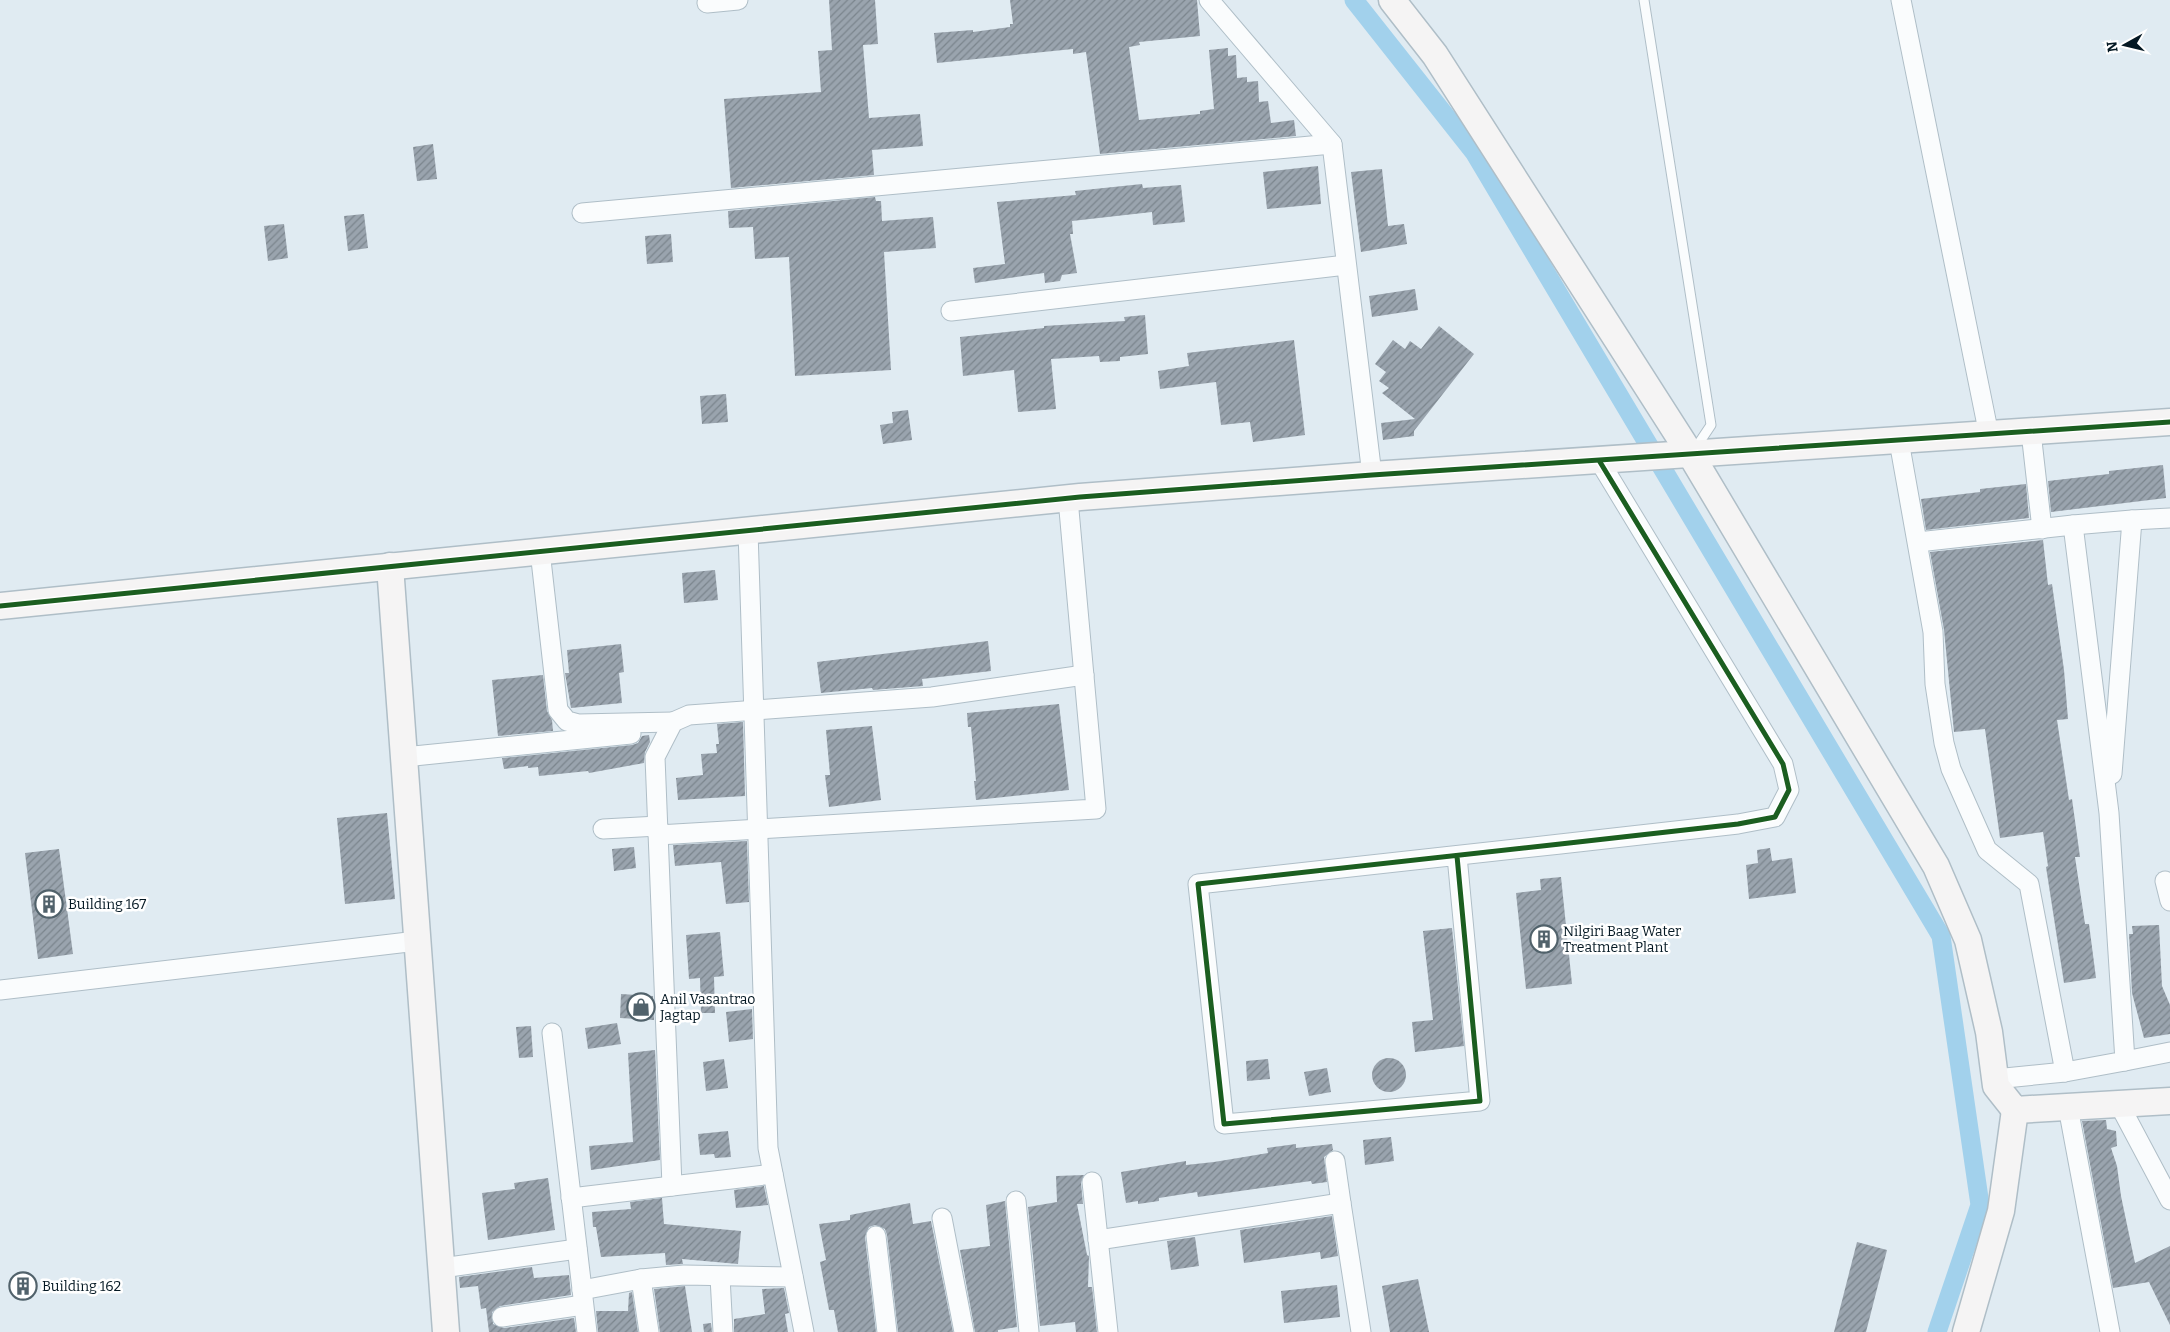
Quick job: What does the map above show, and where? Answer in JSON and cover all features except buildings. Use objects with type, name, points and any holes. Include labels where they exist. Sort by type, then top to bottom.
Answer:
[{"type":"street","points":[[707,3],[738,0]]},
{"type":"street","points":[[1209,0],[1332,144],[1372,475]]},
{"type":"street","points":[[1392,0],[1435,55],[1687,455],[1936,866],[1968,940],[1989,1032],[1996,1086],[2015,1110],[2001,1211],[1966,1332]]},
{"type":"street","points":[[1901,0],[1989,435]]},
{"type":"street","points":[[582,213],[1332,144]]},
{"type":"street","points":[[951,311],[1346,265]]},
{"type":"street","points":[[0,606],[1068,499],[1372,475],[1600,462],[2170,422]]},
{"type":"street","points":[[2032,432],[2042,529]]},
{"type":"street","points":[[1900,441],[1932,632],[1935,684],[1944,743],[1951,769],[1987,850],[2029,884],[2065,1072]]},
{"type":"street","points":[[1457,856],[1480,1101],[1224,1124],[1198,884],[1738,824],[1775,817],[1789,790],[1783,764],[1600,462]]},
{"type":"street","points":[[603,829],[758,829],[1096,810],[1068,499]]},
{"type":"street","points":[[1918,542],[2073,525],[2170,518]]},
{"type":"street","points":[[2109,813],[2132,520]]},
{"type":"street","points":[[2073,525],[2109,813],[2125,1061]]},
{"type":"street","points":[[748,531],[768,1148],[804,1332]]},
{"type":"street","points":[[540,552],[558,710],[566,721],[578,724],[670,726]]},
{"type":"street","points":[[390,566],[446,1332]]},
{"type":"street","points":[[404,757],[670,726],[689,715],[932,697],[1084,675]]},
{"type":"street","points":[[670,726],[655,757],[672,1186]]},
{"type":"street","points":[[2165,881],[2170,901]]},
{"type":"street","points":[[0,990],[417,941]]},
{"type":"street","points":[[552,1033],[586,1332]]},
{"type":"street","points":[[1995,1079],[2065,1072],[2170,1052]]},
{"type":"street","points":[[2015,1110],[2170,1100]]},
{"type":"street","points":[[2118,1104],[2170,1200]]},
{"type":"street","points":[[2068,1107],[2110,1332]]},
{"type":"street","points":[[1335,1161],[1361,1332]]},
{"type":"street","points":[[571,1198],[773,1174]]},
{"type":"street","points":[[1092,1182],[1108,1332]]},
{"type":"street","points":[[1016,1201],[1029,1332]]},
{"type":"street","points":[[1098,1240],[1341,1202]]},
{"type":"street","points":[[942,1218],[964,1332]]},
{"type":"street","points":[[876,1236],[887,1332]]},
{"type":"street","points":[[442,1268],[577,1249]]},
{"type":"street","points":[[502,1317],[582,1297],[641,1279],[684,1275],[793,1278]]},
{"type":"street","points":[[720,1277],[724,1332]]},
{"type":"street","points":[[641,1279],[649,1332]]},
{"type":"lane","points":[[1644,0],[1711,425],[1687,455]]},
{"type":"waterway","points":[[1354,0],[1474,152],[1941,936],[1980,1205],[1937,1332]]},
{"type":"cycle path","points":[[0,606],[1080,497],[1372,475],[2170,422]]},
{"type":"cycle path","points":[[1457,856],[1480,1101],[1224,1124],[1198,884],[1738,824],[1775,817],[1789,790],[1783,764],[1600,462]]},
{"type":"place","name":"Building 167","points":[[49,904]]},
{"type":"place","name":"Nilgiri Baag Water Treatment Plant","points":[[1544,939]]},
{"type":"place","name":"Anil Vasantrao Jagtap","points":[[641,1007]]},
{"type":"place","name":"Building 162","points":[[23,1286]]}]
